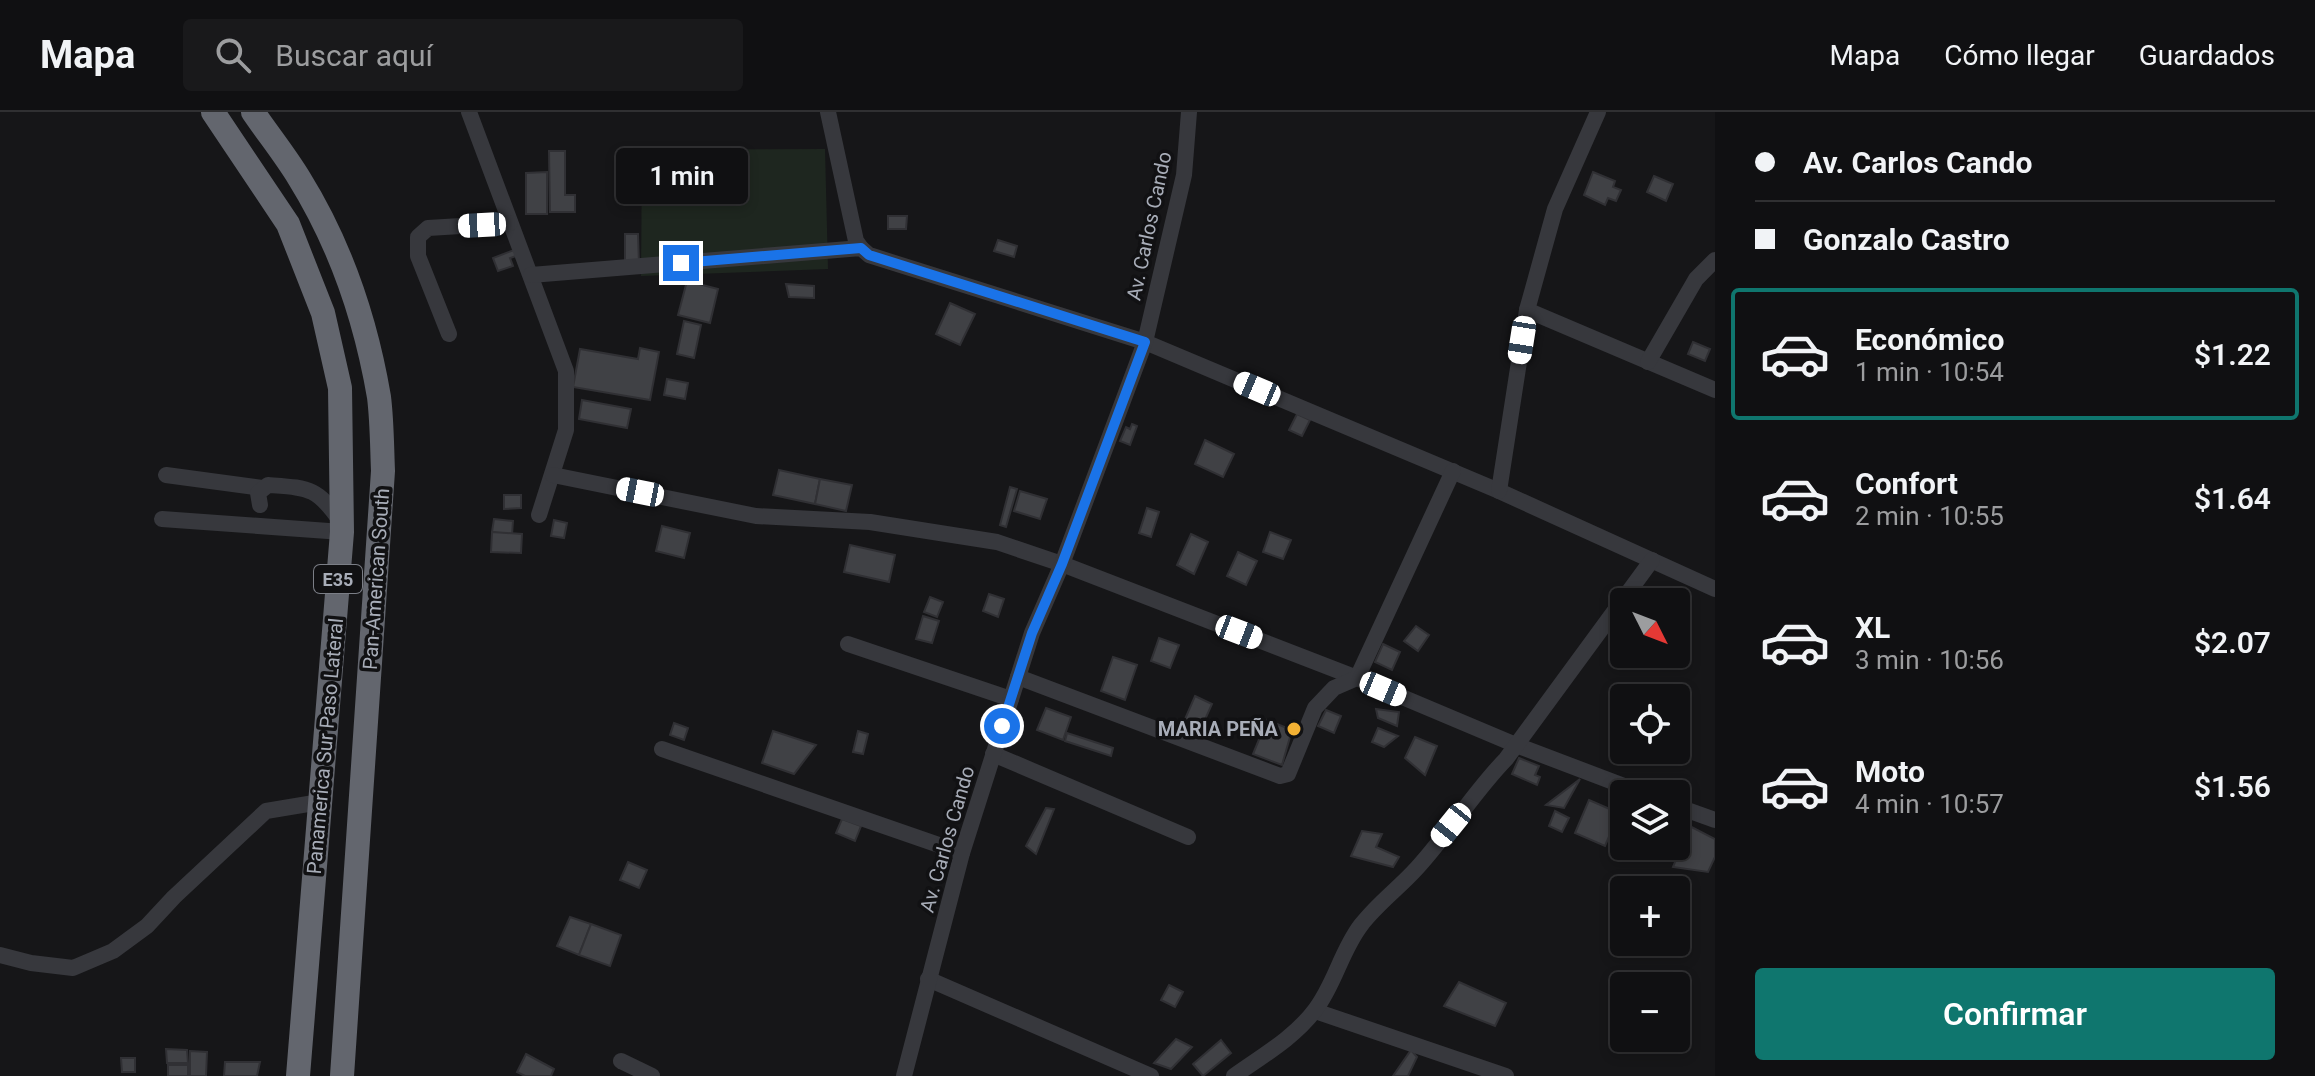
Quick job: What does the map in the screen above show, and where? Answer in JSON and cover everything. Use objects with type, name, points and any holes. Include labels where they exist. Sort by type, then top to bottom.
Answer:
[{"type":"highway","name":"Panamerica Sur Paso Lateral","points":[[213,112],[288,224],[323,313],[340,388],[342,528],[298,1076]]},
{"type":"highway","name":"Pan-American South","points":[[253,112],[299,178],[330,235],[365,331],[379,400],[383,471],[342,1076]]},
{"type":"street","points":[[469,112],[566,371],[566,430],[539,515]]},
{"type":"street","points":[[828,112],[856,241],[869,255],[1145,342],[1453,471],[1715,589]]},
{"type":"street","name":"Av. Carlos Cando","points":[[904,1076],[962,853],[1032,633],[1062,564],[1145,342],[1184,175],[1189,112]]},
{"type":"street","points":[[1499,491],[1527,310],[1555,209],[1598,112]]},
{"type":"street","points":[[449,334],[418,256],[418,237],[428,228],[510,223]]},
{"type":"street","points":[[531,275],[861,248]]},
{"type":"street","points":[[1648,362],[1696,279],[1715,260]]},
{"type":"street","points":[[1527,310],[1715,390]]},
{"type":"street","points":[[1018,677],[1280,776],[1288,774],[1315,708],[1334,688],[1357,678],[1453,471]]},
{"type":"street","points":[[166,475],[262,488]]},
{"type":"street","points":[[553,475],[756,516],[870,522],[997,542],[1357,678],[1610,781]]},
{"type":"street","points":[[260,505],[258,493],[268,485],[312,490],[331,508],[342,528]]},
{"type":"street","points":[[162,519],[342,528]]},
{"type":"street","points":[[1234,1076],[1291,1036],[1315,1011],[1346,946],[1362,923],[1418,867],[1516,745],[1652,560]]},
{"type":"street","points":[[848,644],[1011,699]]},
{"type":"street","points":[[662,749],[962,853]]},
{"type":"street","points":[[993,754],[1188,837]]},
{"type":"street","points":[[0,955],[31,963],[73,968],[113,951],[147,926],[266,811],[320,802]]},
{"type":"street","points":[[1690,811],[1715,820]]},
{"type":"street","points":[[928,979],[1151,1076]]},
{"type":"street","points":[[1315,1011],[1506,1076]]},
{"type":"street","points":[[621,1061],[652,1076]]},
{"type":"shaded area","points":[[825,149],[828,269],[641,276],[642,150]]},
{"type":"building","points":[[549,151],[565,151],[565,195],[575,195],[575,212],[550,212]]},
{"type":"building","points":[[547,172],[547,214],[526,214],[526,173]]},
{"type":"building","points":[[1593,172],[1615,181],[1613,187],[1621,190],[1616,201],[1608,198],[1605,205],[1584,195]]},
{"type":"building","points":[[1654,176],[1673,184],[1666,201],[1647,192]]},
{"type":"building","points":[[888,216],[907,216],[906,229],[888,229]]},
{"type":"building","points":[[625,234],[638,234],[639,265],[625,265]]},
{"type":"building","points":[[998,240],[1017,246],[1014,257],[994,251]]},
{"type":"building","points":[[514,250],[516,256],[510,258],[513,266],[498,271],[493,258]]},
{"type":"building","points":[[687,281],[718,289],[710,323],[678,315]]},
{"type":"building","points":[[786,284],[814,286],[814,298],[789,297]]},
{"type":"building","points":[[950,303],[975,314],[960,345],[936,334]]},
{"type":"building","points":[[684,321],[701,325],[694,358],[677,354]]},
{"type":"building","points":[[1693,342],[1710,349],[1705,361],[1688,354]]},
{"type":"building","points":[[640,348],[659,352],[650,400],[573,387],[580,349],[638,359]]},
{"type":"building","points":[[667,379],[688,383],[685,399],[664,395]]},
{"type":"building","points":[[582,400],[631,409],[627,428],[579,419]]},
{"type":"building","points":[[1297,414],[1310,420],[1302,436],[1289,430]]},
{"type":"building","points":[[1132,424],[1137,426],[1130,445],[1120,441],[1126,427],[1130,429]]},
{"type":"building","points":[[1205,440],[1234,454],[1223,477],[1195,464]]},
{"type":"building","points":[[779,470],[820,479],[815,504],[773,495]]},
{"type":"building","points":[[820,479],[852,485],[846,511],[815,504]]},
{"type":"building","points":[[1010,487],[1017,489],[1006,527],[1000,525]]},
{"type":"building","points":[[1020,491],[1047,499],[1040,519],[1014,511]]},
{"type":"building","points":[[504,495],[521,495],[521,508],[504,509]]},
{"type":"building","points":[[1147,508],[1159,512],[1151,537],[1139,533]]},
{"type":"building","points":[[494,519],[513,521],[512,535],[492,532]]},
{"type":"building","points":[[554,520],[567,523],[564,538],[551,536]]},
{"type":"building","points":[[662,526],[690,533],[684,558],[656,551]]},
{"type":"building","points":[[492,532],[522,534],[521,553],[491,552]]},
{"type":"building","points":[[1270,532],[1291,540],[1283,559],[1263,552]]},
{"type":"building","points":[[1191,534],[1208,542],[1194,574],[1177,565]]},
{"type":"building","points":[[850,545],[895,555],[889,582],[844,572]]},
{"type":"building","points":[[1238,552],[1257,561],[1246,585],[1227,576]]},
{"type":"building","points":[[989,594],[1004,599],[998,617],[983,611]]},
{"type":"building","points":[[930,597],[943,602],[937,617],[924,612]]},
{"type":"building","points":[[923,616],[939,621],[932,643],[916,639]]},
{"type":"building","points":[[1416,626],[1429,635],[1418,651],[1404,641]]},
{"type":"building","points":[[1159,638],[1179,645],[1170,668],[1151,661]]},
{"type":"building","points":[[1383,644],[1400,652],[1392,670],[1375,662]]},
{"type":"building","points":[[1113,657],[1137,665],[1125,700],[1101,691]]},
{"type":"building","points":[[1195,696],[1212,704],[1199,733],[1182,726]]},
{"type":"building","points":[[1046,708],[1071,717],[1063,740],[1037,730]]},
{"type":"building","points":[[1376,709],[1399,712],[1397,726],[1378,718]]},
{"type":"building","points":[[1326,710],[1341,716],[1334,733],[1318,726]]},
{"type":"building","points":[[1267,720],[1292,730],[1282,765],[1253,754]]},
{"type":"building","points":[[674,723],[688,728],[684,740],[670,735]]},
{"type":"building","points":[[1378,728],[1398,736],[1384,747],[1372,742]]},
{"type":"building","points":[[773,731],[816,745],[794,774],[762,763]]},
{"type":"building","points":[[858,731],[868,734],[863,754],[853,752]]},
{"type":"building","points":[[1067,733],[1113,748],[1111,756],[1065,741]]},
{"type":"building","points":[[1415,737],[1437,746],[1425,775],[1405,758]]},
{"type":"building","points":[[1519,758],[1539,766],[1535,775],[1540,777],[1537,785],[1512,774]]},
{"type":"building","points":[[1580,779],[1564,808],[1546,805]]},
{"type":"building","points":[[1589,800],[1610,809],[1610,834],[1605,846],[1575,833]]},
{"type":"building","points":[[1046,808],[1054,809],[1036,854],[1026,846]]},
{"type":"building","points":[[1555,811],[1569,818],[1562,832],[1549,826]]},
{"type":"building","points":[[842,819],[861,826],[855,841],[836,833]]},
{"type":"building","points":[[1690,826],[1715,839],[1715,857],[1708,872],[1673,867],[1676,860],[1690,860]]},
{"type":"building","points":[[1362,831],[1382,834],[1376,847],[1399,857],[1393,867],[1351,856]]},
{"type":"building","points":[[628,862],[647,870],[639,888],[620,880]]},
{"type":"building","points":[[570,917],[591,924],[579,955],[557,946]]},
{"type":"building","points":[[591,924],[621,935],[610,966],[579,955]]},
{"type":"building","points":[[1459,982],[1506,1003],[1495,1026],[1444,1006]]},
{"type":"building","points":[[1169,985],[1183,992],[1175,1007],[1161,1000]]},
{"type":"building","points":[[1176,1039],[1192,1047],[1171,1069],[1154,1063]]},
{"type":"building","points":[[1221,1040],[1231,1053],[1203,1076],[1193,1064]]},
{"type":"building","points":[[166,1049],[187,1050],[188,1063],[167,1063]]},
{"type":"building","points":[[1411,1050],[1417,1057],[1408,1076],[1393,1076]]},
{"type":"building","points":[[190,1051],[207,1052],[206,1076],[190,1076]]},
{"type":"building","points":[[526,1054],[554,1069],[551,1076],[525,1076],[517,1072]]},
{"type":"building","points":[[121,1058],[135,1058],[135,1072],[122,1072]]},
{"type":"building","points":[[225,1062],[260,1062],[257,1076],[224,1076]]},
{"type":"building","points":[[168,1065],[188,1065],[188,1076],[168,1076]]},
{"type":"place","name":"MARIA PEÑA","points":[[1294,729]]},
{"type":"route","points":[[681,263],[861,248],[869,255],[1145,342],[1062,564],[1032,633],[1002,726]]}]
